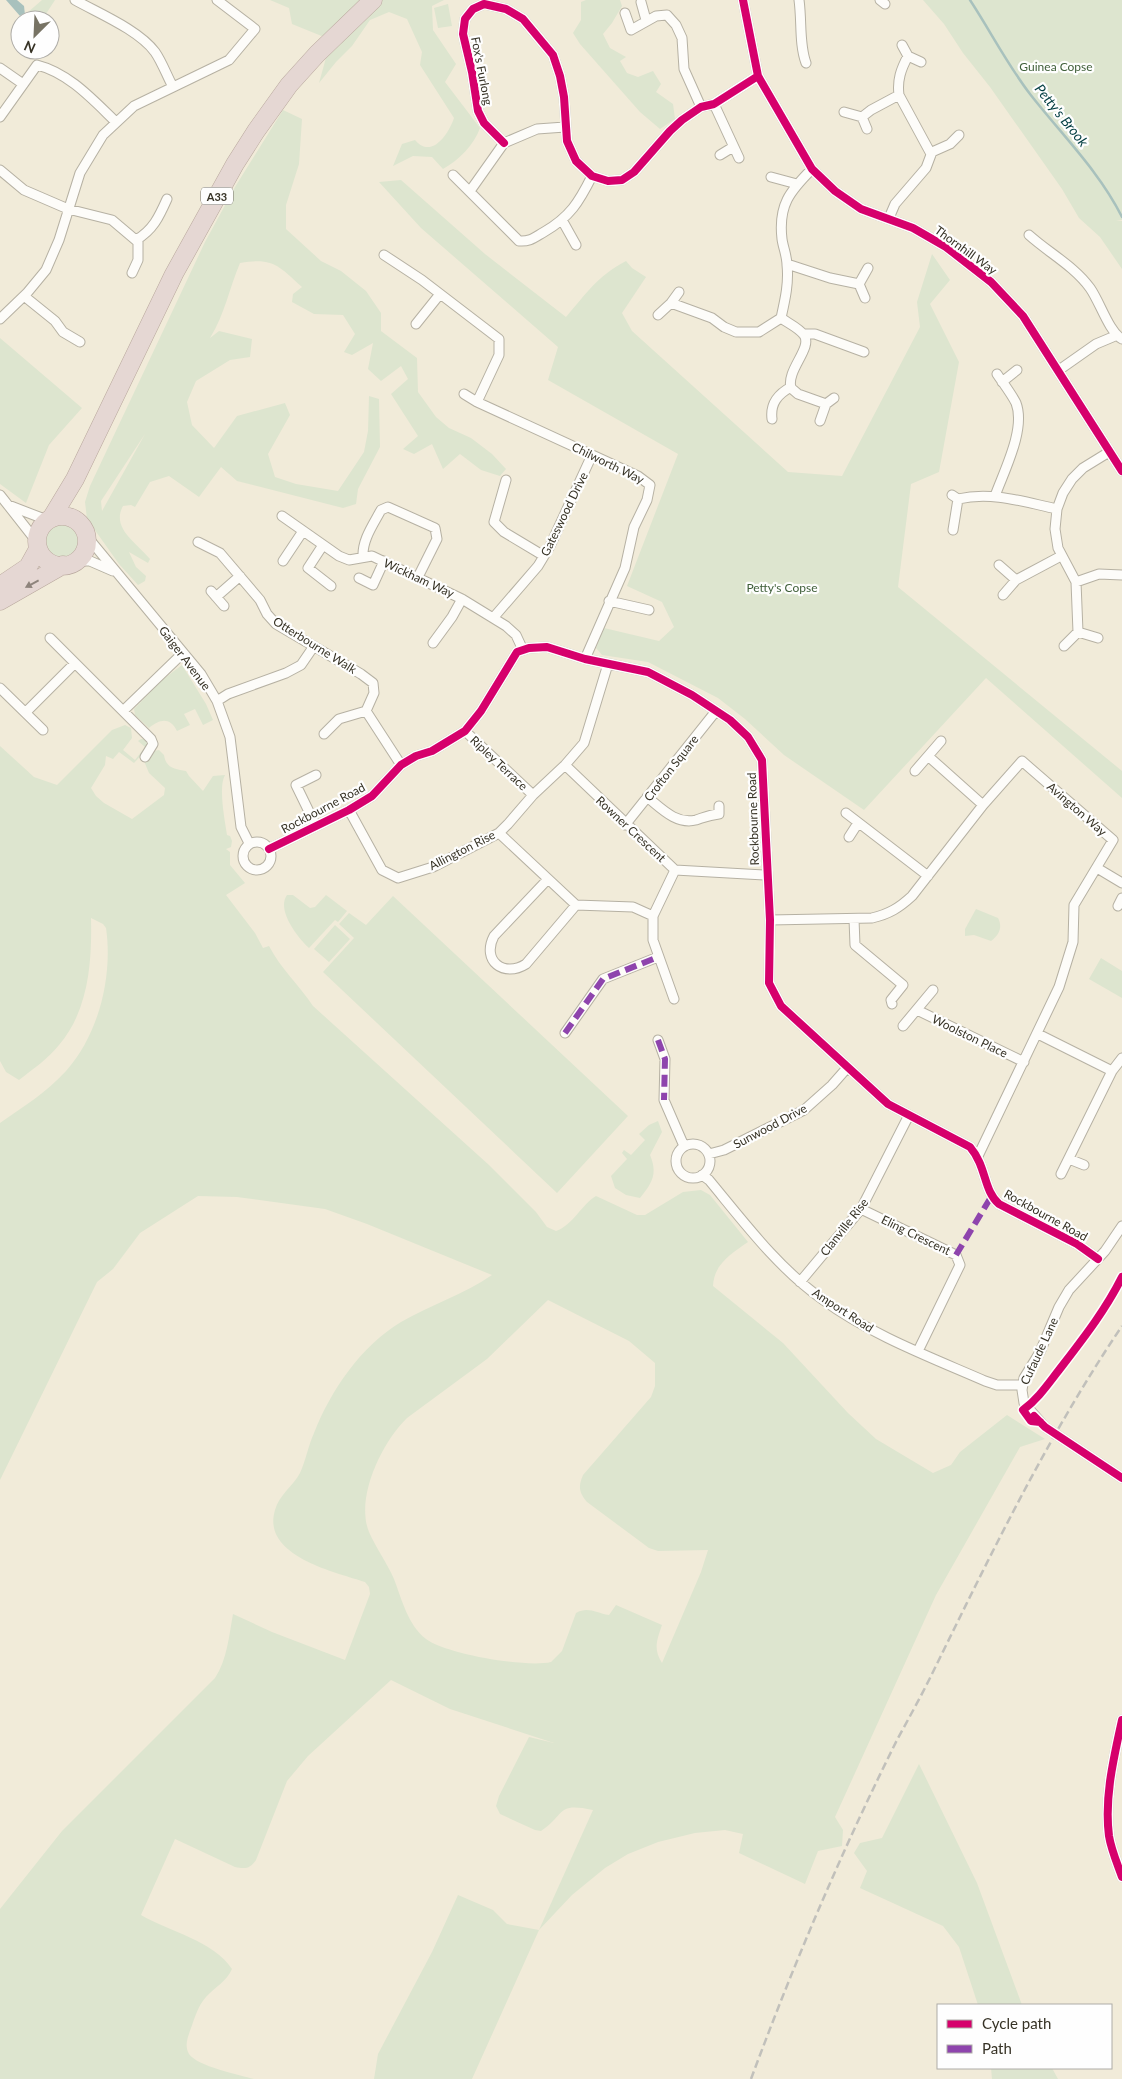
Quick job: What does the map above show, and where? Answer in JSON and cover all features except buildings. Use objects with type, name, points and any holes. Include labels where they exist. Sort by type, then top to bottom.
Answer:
[{"type":"highway","name":"A33","points":[[49,519],[75,479],[174,274],[235,164],[289,85],[317,54],[373,0]]},
{"type":"highway","name":"A33","points":[[75,479],[75,506],[81,528]]},
{"type":"highway","points":[[0,586],[28,567],[37,546],[40,530],[49,519],[66,516],[81,528],[86,548],[70,563],[0,601]]},
{"type":"highway","points":[[37,546],[47,561],[70,563]]},
{"type":"street","points":[[74,0],[127,29],[142,40],[155,52],[173,87]]},
{"type":"street","points":[[0,319],[24,296],[46,270],[59,240],[80,173],[103,135],[134,106],[229,60],[255,29],[217,0]]},
{"type":"street","name":"Thornhill Way","points":[[743,0],[758,76],[812,168],[835,191],[861,209],[913,228],[946,247],[991,282],[1023,316],[1122,471]]},
{"type":"street","points":[[799,0],[798,42],[806,63]]},
{"type":"street","name":"Fox's Furlong","points":[[504,143],[484,123],[478,111],[472,72],[462,34],[465,19],[473,9],[485,2],[506,9],[523,19],[553,55],[560,76],[567,141],[576,160],[592,176]]},
{"type":"street","points":[[641,2],[646,20]]},
{"type":"street","points":[[625,13],[631,30],[646,20],[656,16],[667,15],[676,26],[682,38],[684,69],[701,107]]},
{"type":"street","points":[[902,45],[908,56],[921,62]]},
{"type":"street","points":[[908,56],[900,71],[897,84],[899,94],[931,154]]},
{"type":"street","points":[[0,117],[37,65],[52,69],[87,94],[116,122]]},
{"type":"street","points":[[0,68],[24,84]]},
{"type":"street","points":[[453,175],[519,240],[528,242],[562,220],[579,202],[592,176],[608,181],[622,180],[645,161],[670,131],[682,120],[701,107],[714,104],[758,76]]},
{"type":"street","points":[[862,117],[870,110],[899,94]]},
{"type":"street","points":[[714,104],[738,158]]},
{"type":"street","points":[[844,112],[862,117]]},
{"type":"street","points":[[862,117],[867,129]]},
{"type":"street","points":[[470,191],[504,143],[536,129],[565,127]]},
{"type":"street","points":[[889,218],[895,204],[926,168],[931,154],[936,149],[953,146],[959,135]]},
{"type":"street","points":[[720,155],[733,147]]},
{"type":"street","points":[[671,303],[712,318],[724,327],[736,332],[759,332],[781,318],[787,293],[788,264],[781,237],[781,212],[788,196],[812,168]]},
{"type":"street","points":[[0,170],[24,190],[68,209],[112,220],[138,242],[138,260],[132,273]]},
{"type":"street","points":[[771,177],[797,184]]},
{"type":"street","points":[[136,240],[148,233],[156,223],[167,199]]},
{"type":"street","points":[[562,220],[576,245]]},
{"type":"street","points":[[1029,235],[1084,281],[1098,300],[1119,338],[1096,344],[1059,370]]},
{"type":"street","points":[[1046,251],[1052,242]]},
{"type":"street","points":[[384,256],[440,294],[500,339],[500,355],[477,402]]},
{"type":"street","points":[[788,264],[830,278],[859,284]]},
{"type":"street","points":[[859,284],[868,268]]},
{"type":"street","points":[[859,284],[865,298]]},
{"type":"street","points":[[658,315],[671,303],[679,292]]},
{"type":"street","points":[[416,324],[440,294]]},
{"type":"street","points":[[24,296],[55,321],[63,332],[80,342]]},
{"type":"street","points":[[781,318],[803,334],[816,334],[864,352]]},
{"type":"street","points":[[803,334],[806,344],[792,372],[791,386],[798,394],[826,404]]},
{"type":"street","points":[[1002,382],[1016,370]]},
{"type":"street","points":[[995,496],[1018,430],[1018,413],[1015,402],[997,374]]},
{"type":"street","points":[[772,419],[771,407],[776,397],[791,386]]},
{"type":"street","name":"Chilworth Way","points":[[464,394],[477,402],[645,479],[651,488],[634,527],[625,568],[585,659]]},
{"type":"street","points":[[820,421],[826,404],[834,398]]},
{"type":"street","points":[[1078,632],[1075,600],[1076,582],[1061,556],[1055,529],[1057,509],[1063,493],[1072,478],[1083,468],[1109,452]]},
{"type":"street","name":"Gateswood Drive","points":[[494,617],[520,588],[544,556],[592,456]]},
{"type":"street","points":[[506,480],[494,522],[504,532],[544,556]]},
{"type":"street","points":[[0,494],[37,546]]},
{"type":"street","points":[[953,530],[955,497],[995,496],[1057,509]]},
{"type":"street","points":[[8,504],[49,519]]},
{"type":"street","points":[[363,557],[363,548],[380,510],[388,507],[435,528],[437,539],[418,577]]},
{"type":"street","name":"Wickham Way","points":[[282,516],[302,532],[339,556],[349,560],[372,556],[462,599],[494,617],[516,635],[523,650]]},
{"type":"street","name":"Gaiger Avenue","points":[[81,528],[201,674],[217,701],[233,752],[241,827],[249,843]]},
{"type":"street","points":[[283,561],[302,532]]},
{"type":"street","name":"Otterbourne Walk","points":[[198,542],[220,553],[260,600],[270,619],[373,683],[374,694],[366,711]]},
{"type":"street","points":[[323,545],[308,568],[331,586]]},
{"type":"street","points":[[1004,595],[1016,580],[1061,556]]},
{"type":"street","points":[[359,578],[373,585],[384,561]]},
{"type":"street","name":"Gaiger Avenue","points":[[70,563],[90,562],[116,572]]},
{"type":"street","points":[[999,565],[1016,580]]},
{"type":"street","points":[[1076,582],[1099,574],[1122,575]]},
{"type":"street","points":[[224,606],[213,594],[240,576]]},
{"type":"street","points":[[433,643],[452,617],[462,599]]},
{"type":"street","points":[[610,601],[649,610]]},
{"type":"street","points":[[1078,632],[1098,638]]},
{"type":"street","points":[[1064,646],[1078,632]]},
{"type":"street","points":[[50,638],[151,739],[153,744],[145,757]]},
{"type":"street","points":[[217,701],[228,694],[286,673],[301,665],[314,646]]},
{"type":"street","name":"Rockbourne Road","points":[[269,849],[349,810],[372,796],[401,765],[416,756],[432,751],[466,731],[481,711],[517,652],[529,648],[547,647],[585,659],[648,672],[669,681],[716,711],[748,736],[762,760],[766,875],[770,920],[769,983],[781,1006],[888,1104],[970,1147],[978,1156],[991,1197],[1000,1204],[1078,1244],[1098,1259]]},
{"type":"street","points":[[123,711],[183,653]]},
{"type":"street","points":[[26,712],[75,663]]},
{"type":"street","name":"Allington Rise","points":[[349,810],[382,870],[398,878],[433,866],[499,833],[533,794],[565,765],[584,743],[608,664]]},
{"type":"street","points":[[0,688],[43,730]]},
{"type":"street","points":[[324,734],[339,719],[366,711],[401,765]]},
{"type":"street","name":"Crofton Square","points":[[626,825],[716,711]]},
{"type":"street","name":"Ripley Terrace","points":[[466,731],[533,794]]},
{"type":"street","points":[[915,770],[940,741]]},
{"type":"street","points":[[928,756],[983,805]]},
{"type":"street","name":"Avington Way","points":[[770,920],[872,918],[888,914],[900,908],[912,896],[983,805],[1022,762],[1113,840],[1074,905],[1073,942],[1059,987],[978,1156]]},
{"type":"street","name":"Rowner Crescent","points":[[565,765],[675,870],[766,875]]},
{"type":"street","points":[[316,775],[296,785],[316,826]]},
{"type":"street","points":[[647,797],[668,814],[680,820],[696,820],[705,815],[719,814],[719,806]]},
{"type":"street","points":[[846,813],[928,876]]},
{"type":"street","points":[[849,837],[858,823]]},
{"type":"street","points":[[499,833],[576,905],[633,907],[653,916]]},
{"type":"street","points":[[258,841],[269,849],[271,858],[266,866],[258,870],[252,869],[245,864],[242,855],[249,843],[258,841]]},
{"type":"street","points":[[1097,868],[1122,883]]},
{"type":"street","points":[[674,999],[653,940],[653,916],[675,870]]},
{"type":"street","points":[[548,878],[494,936],[489,948],[491,958],[497,965],[510,969],[520,968],[526,964],[576,905]]},
{"type":"street","points":[[854,919],[855,945],[903,986],[891,1000],[892,1004]]},
{"type":"street","points":[[565,1033],[603,979],[658,957]]},
{"type":"street","name":"Woolston Place","points":[[903,1026],[933,990]]},
{"type":"street","name":"Woolston Place","points":[[917,1010],[1024,1062]]},
{"type":"street","points":[[1038,1034],[1112,1072]]},
{"type":"street","points":[[658,1040],[665,1059],[664,1100],[684,1146]]},
{"type":"street","points":[[1062,1174],[1112,1072],[1122,1058]]},
{"type":"street","name":"Sunwood Drive","points":[[709,1154],[724,1150],[804,1110],[832,1085],[847,1068]]},
{"type":"street","name":"Clanville Rise","points":[[800,1282],[861,1209],[909,1115]]},
{"type":"street","points":[[697,1144],[709,1154],[709,1167],[702,1175],[691,1178],[684,1175],[678,1168],[676,1157],[684,1146],[697,1144]]},
{"type":"street","points":[[1069,1159],[1084,1165]]},
{"type":"street","name":"Amport Road","points":[[702,1175],[709,1180],[766,1247],[800,1282],[821,1299],[859,1324],[986,1381],[997,1385],[1022,1385]]},
{"type":"street","name":"Eling Crescent","points":[[861,1209],[956,1255],[960,1265],[918,1351]]},
{"type":"street","name":"Cufaude Lane","points":[[1122,1226],[1098,1259],[1070,1290],[1059,1308],[1040,1352],[1026,1374],[1022,1385],[1024,1403],[1045,1427],[1122,1478]]},
{"type":"street","points":[[1122,1720],[1109,1794],[1108,1818],[1109,1836],[1122,1876]]},
{"type":"green space","points":[[42,0],[55,0],[48,10],[30,10]]},
{"type":"green space","points":[[270,0],[365,0],[324,37],[292,24],[289,8]]},
{"type":"green space","points":[[380,0],[444,0],[432,6],[433,30],[456,64],[445,82],[480,128],[465,152],[443,169],[432,157],[413,156],[393,166],[402,144],[415,140],[421,145],[433,146],[444,137],[454,118],[420,65],[422,52],[407,19],[389,12],[370,20],[352,46],[319,83],[329,47]]},
{"type":"green space","points":[[586,0],[620,0],[622,6],[603,34],[610,48],[626,57],[620,61],[627,73],[638,77],[653,71],[661,84],[656,92],[673,104],[675,119],[660,129],[640,112],[580,44],[573,33],[581,20],[581,2]]},
{"type":"green space","name":"Guinea Copse","points":[[923,0],[1122,0],[1122,220],[1116,220],[1122,221],[1122,269],[1100,237],[1079,218],[1062,189],[990,87],[963,53],[944,24]]},
{"type":"green space","points":[[448,4],[452,26],[438,28],[434,8]]},
{"type":"green space","points":[[283,110],[302,119],[299,164],[286,205],[286,229],[321,261],[341,271],[366,291],[381,313],[381,331],[417,358],[418,392],[436,417],[449,428],[471,438],[492,454],[506,469],[500,476],[481,470],[460,454],[443,469],[432,444],[414,454],[403,449],[418,436],[391,394],[408,379],[401,366],[381,381],[368,369],[373,343],[352,355],[344,352],[355,334],[343,315],[314,314],[292,302],[293,294],[302,287],[275,265],[260,261],[240,263],[223,311],[210,338],[219,331],[252,339],[250,357],[230,360],[196,381],[187,402],[192,425],[214,448],[237,416],[285,403],[290,415],[268,454],[275,477],[296,484],[338,491],[364,452],[368,431],[369,396],[379,399],[380,447],[358,489],[356,504],[343,508],[237,481],[221,467],[199,497],[169,476],[150,482],[135,507],[131,505],[123,506],[120,514],[120,521],[127,534],[150,559],[148,563],[129,552],[136,567],[146,576],[145,581],[138,585],[119,564],[87,519],[85,502],[90,486],[205,242],[235,187]],"holes":[[[145,434],[102,511],[101,501]]]},
{"type":"green space","name":"Petty's Copse","points":[[401,180],[485,254],[566,317],[599,279],[626,261],[632,268],[646,277],[622,313],[632,331],[788,472],[842,476],[920,327],[917,302],[932,254],[950,280],[930,304],[959,362],[939,472],[911,484],[898,587],[1122,771],[1122,798],[986,678],[864,810],[784,755],[745,719],[718,698],[648,662],[602,655],[596,648],[604,628],[659,641],[674,627],[662,602],[627,586],[678,454],[548,380],[558,347],[421,228],[379,182]]},
{"type":"green space","points":[[0,338],[82,408],[49,445],[26,503],[0,484]]},
{"type":"green space","points":[[62,523],[69,524],[75,528],[79,534],[79,548],[75,554],[69,558],[62,559],[55,558],[49,554],[45,548],[44,541],[45,534],[49,528],[55,524]]},
{"type":"green space","points":[[182,665],[206,704],[213,720],[203,725],[195,709],[184,714],[190,725],[177,731],[171,723],[164,721],[149,728],[135,715],[134,709],[162,680]]},
{"type":"green space","points":[[125,725],[131,728],[132,738],[123,750],[135,760],[145,747],[138,741],[146,739],[149,744],[147,749],[134,763],[119,752],[113,759],[106,756],[105,765],[91,788],[96,796],[104,803],[132,819],[164,795],[165,788],[149,773],[144,761],[154,751],[159,750],[164,755],[169,766],[186,771],[203,791],[213,776],[225,775],[222,787],[223,804],[227,835],[230,836],[232,841],[231,847],[226,849],[230,852],[230,865],[245,883],[226,895],[255,933],[263,948],[269,946],[313,1006],[489,1165],[536,1212],[547,1227],[556,1231],[562,1228],[596,1196],[637,1215],[645,1215],[683,1192],[701,1190],[710,1195],[748,1242],[724,1260],[716,1272],[713,1286],[783,1343],[848,1413],[876,1439],[933,1473],[951,1465],[960,1452],[1007,1415],[1045,1439],[1020,1447],[936,1595],[835,1817],[843,1830],[842,1846],[818,1851],[805,1884],[739,1853],[743,1834],[725,1830],[695,1833],[658,1842],[628,1854],[605,1868],[572,1895],[539,1930],[593,1810],[581,1808],[567,1809],[541,1831],[500,1814],[496,1806],[499,1796],[529,1737],[554,1743],[450,1709],[391,1680],[308,1756],[287,1781],[256,1860],[252,1865],[244,1868],[235,1867],[175,1839],[141,1915],[214,1951],[232,1969],[227,1977],[201,2004],[195,2016],[187,2047],[189,2054],[200,2062],[219,2070],[254,2079],[0,2079],[0,1909],[62,1831],[215,1678],[225,1656],[233,1614],[272,1632],[345,1660],[370,1594],[369,1587],[365,1582],[320,1567],[304,1560],[289,1550],[279,1539],[274,1526],[275,1510],[283,1495],[300,1473],[312,1438],[329,1401],[338,1385],[360,1356],[386,1332],[401,1322],[482,1282],[492,1275],[325,1209],[237,1197],[198,1196],[140,1233],[113,1269],[97,1282],[0,1480],[0,1123],[51,1086],[66,1071],[87,1040],[101,1004],[105,985],[108,946],[106,928],[103,924],[91,918],[91,951],[87,984],[83,1001],[69,1031],[50,1055],[19,1080],[6,1072],[0,1061],[0,746],[34,777],[57,785],[112,730]],"holes":[[[548,1300],[629,1341],[655,1363],[655,1386],[651,1397],[583,1475],[580,1489],[587,1502],[649,1548],[658,1551],[708,1550],[701,1572],[662,1663],[657,1649],[657,1640],[662,1625],[616,1605],[609,1615],[588,1610],[576,1613],[562,1651],[551,1662],[524,1663],[487,1658],[450,1650],[426,1639],[410,1619],[394,1579],[369,1532],[366,1518],[368,1487],[373,1471],[389,1441],[407,1418],[487,1359]]]},
{"type":"green space","points":[[287,895],[293,895],[310,908],[315,907],[326,895],[347,911],[338,922],[335,920],[309,948],[299,938],[286,916],[284,901]]},
{"type":"green space","points":[[393,896],[628,1116],[557,1193],[323,972],[354,938],[339,924],[349,913],[366,925]]},
{"type":"green space","points":[[976,909],[998,918],[999,931],[991,941],[974,935],[965,936],[965,929]]},
{"type":"green space","points":[[335,925],[350,939],[329,962],[314,949]]},
{"type":"green space","points":[[1101,958],[1122,971],[1122,998],[1089,979]]},
{"type":"green space","points":[[658,1121],[662,1132],[650,1155],[654,1168],[651,1183],[640,1198],[626,1195],[615,1188],[611,1176],[627,1159],[622,1153],[624,1150],[631,1155],[645,1140],[639,1134],[649,1125]]},
{"type":"green space","points":[[919,1764],[977,1883],[1022,2004],[978,2004],[959,1947],[943,1926],[860,1888],[867,1871],[854,1853],[860,1843],[882,1838]]},
{"type":"green space","points":[[458,1895],[493,1910],[507,1924],[539,1930],[472,2079],[374,2079],[378,2054],[432,1952]]},
{"type":"green space","points":[[991,2069],[1053,2069],[1058,2079],[992,2079]]},
{"type":"water","points":[[6,0],[17,0],[24,6],[24,10],[15,10]]},
{"type":"waterway","name":"Petty's Brook","points":[[970,0],[1022,83],[1091,169],[1113,200],[1122,217]]},
{"type":"railway","points":[[751,2079],[784,1992],[820,1906],[898,1738],[1020,1499],[1069,1411],[1122,1326]]},
{"type":"marked path","points":[[565,1033],[603,979],[658,957]]},
{"type":"marked path","points":[[658,1040],[665,1059],[664,1100]]},
{"type":"marked path","points":[[956,1255],[991,1197]]},
{"type":"cycle path","points":[[743,0],[758,76],[812,169],[835,191],[861,209],[913,228],[946,247],[991,282],[1023,316],[1122,471]]},
{"type":"cycle path","points":[[504,143],[484,123],[478,111],[472,72],[463,34],[465,19],[473,9],[484,4],[506,9],[523,19],[553,55],[564,97],[567,141],[576,161],[592,176],[608,181],[622,180],[634,172],[682,120],[701,107],[714,104],[758,76]]},
{"type":"cycle path","points":[[269,849],[349,810],[372,796],[401,765],[416,756],[432,751],[465,731],[481,711],[517,652],[529,648],[547,647],[585,659],[648,672],[692,695],[730,720],[748,737],[762,760],[770,920],[769,983],[781,1006],[888,1104],[970,1147],[979,1162],[990,1192],[999,1204],[1077,1244],[1098,1259]]},
{"type":"cycle path","points":[[1040,1422],[1031,1421],[1023,1410],[1042,1391],[1085,1336],[1122,1277]]},
{"type":"cycle path","points":[[1034,1416],[1045,1427],[1122,1478]]},
{"type":"cycle path","points":[[1122,1720],[1111,1777],[1108,1807],[1109,1836],[1122,1877]]}]
